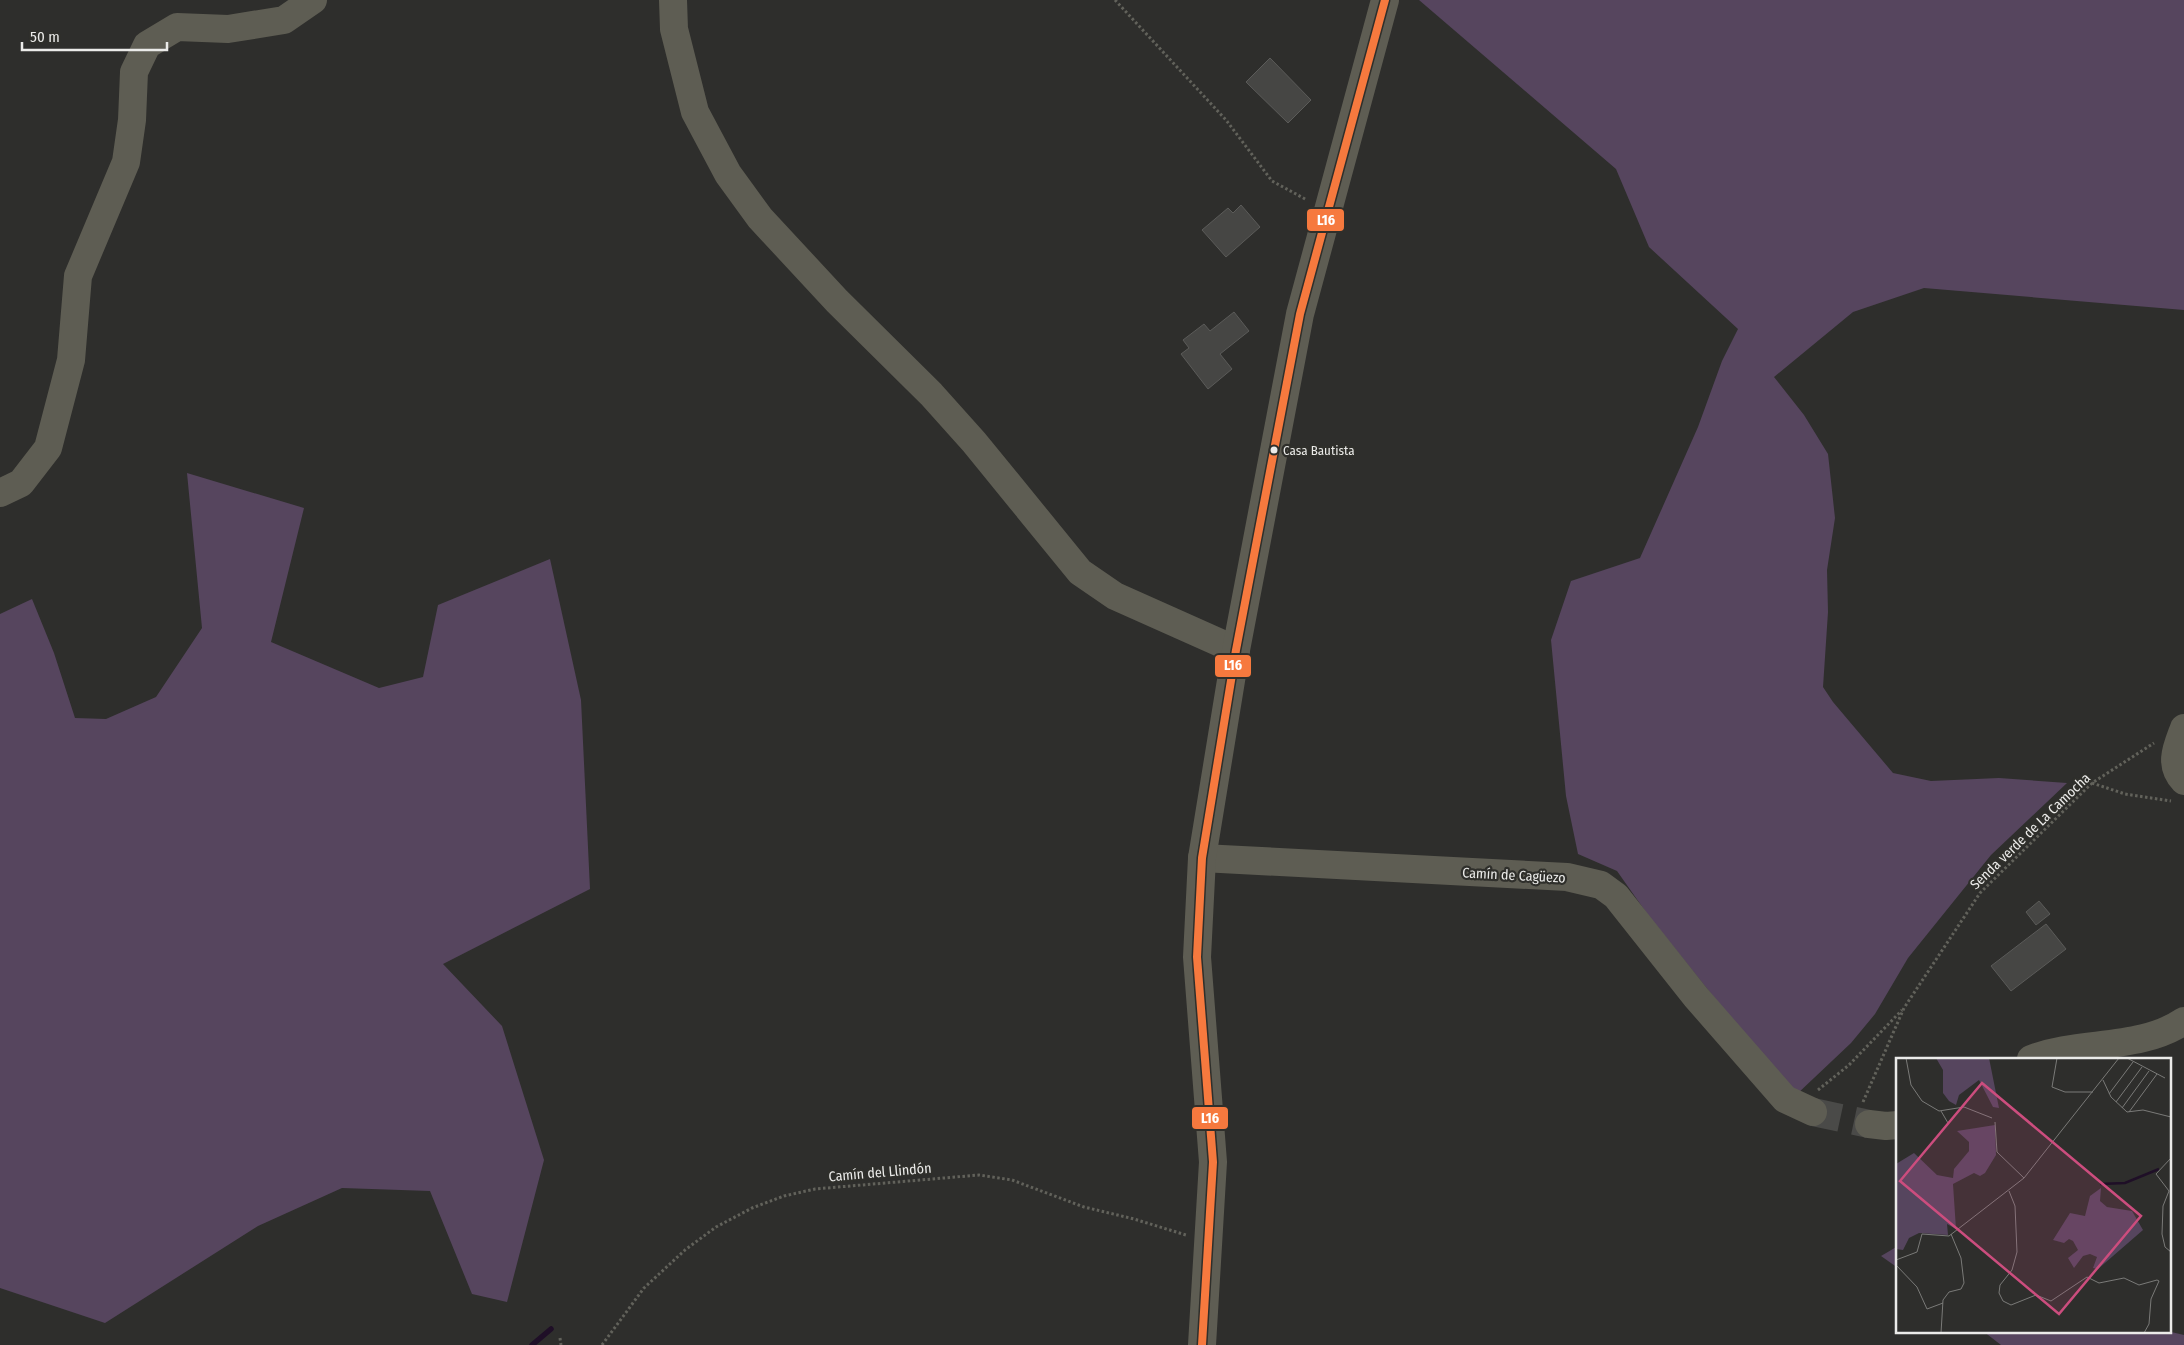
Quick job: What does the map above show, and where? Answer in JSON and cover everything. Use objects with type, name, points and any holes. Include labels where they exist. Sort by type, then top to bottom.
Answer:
[{"type":"street","points":[[0,493],[21,483],[48,448],[71,360],[78,276],[126,162],[132,120],[134,72],[146,45],[176,27],[228,30],[284,20],[313,0]]},
{"type":"street","points":[[672,0],[674,29],[695,112],[728,174],[760,218],[837,301],[937,401],[974,442],[1080,572],[1115,596],[1236,650]]},
{"type":"street","points":[[1202,1345],[1213,1162],[1198,957],[1202,858],[1236,650],[1300,314],[1385,0]]},
{"type":"street","points":[[2172,733],[2179,791]]},
{"type":"street","name":"Camín de Cagüezo","points":[[1202,858],[1567,876],[1601,885],[1616,896],[1696,997],[1785,1099],[1805,1109]]},
{"type":"street","points":[[2034,1058],[2048,1053],[2141,1039],[2173,1028],[2184,1021]]},
{"type":"street","points":[[1866,1115],[1886,1126],[1896,1125]]},
{"type":"path","points":[[1115,0],[1226,120],[1272,180],[1328,211]]},
{"type":"path","name":"Senda verde de La Camocha","points":[[1805,1109],[1904,1008],[1980,893],[2092,783],[2172,733]]},
{"type":"path","points":[[2092,783],[2125,794],[2179,791]]},
{"type":"path","name":"Senda verde de La Camocha","points":[[1866,1115],[1904,1008]]},
{"type":"path","name":"Camín del Llindón","points":[[602,1345],[644,1288],[684,1250],[716,1227],[752,1208],[784,1196],[815,1189],[979,1175],[1012,1180],[1084,1207],[1134,1219],[1208,1242]]},
{"type":"path","points":[[560,1338],[561,1345]]},
{"type":"shaded area","points":[[1419,0],[2184,0],[2184,310],[1924,288],[1853,312],[1774,377],[1804,415],[1828,454],[1835,518],[1827,570],[1828,612],[1823,687],[1833,702],[1893,773],[1931,781],[1999,778],[2067,783],[1991,855],[1908,958],[1875,1014],[1851,1043],[1796,1095],[1749,1041],[1648,915],[1617,871],[1578,854],[1566,796],[1551,640],[1571,581],[1640,558],[1698,427],[1722,361],[1738,329],[1649,247],[1616,169]]},
{"type":"shaded area","points":[[187,473],[304,508],[271,642],[379,688],[423,677],[438,605],[550,559],[581,700],[590,889],[443,964],[502,1026],[544,1160],[507,1302],[472,1294],[430,1191],[342,1188],[258,1226],[105,1323],[0,1288],[0,614],[32,599],[54,653],[75,718],[106,719],[156,697],[202,628]]},
{"type":"shaded area","points":[[1896,1247],[1896,1267],[1881,1256]]},
{"type":"shaded area","points":[[1984,1332],[2171,1332],[2184,1335],[2184,1345],[2001,1345]]},
{"type":"building","points":[[1270,58],[1311,100],[1288,123],[1246,82]]},
{"type":"building","points":[[1241,205],[1260,227],[1226,257],[1202,230],[1228,208],[1233,213]]},
{"type":"building","points":[[1234,312],[1249,331],[1220,354],[1232,369],[1208,389],[1181,354],[1189,348],[1183,340],[1204,324],[1210,331]]},
{"type":"building","points":[[2039,901],[2050,914],[2036,925],[2026,912]]},
{"type":"building","points":[[2046,924],[2066,949],[2011,991],[1991,966]]},
{"type":"waterway","points":[[532,1345],[551,1329]]},
{"type":"tunnel","points":[[1813,1112],[1869,1124]]},
{"type":"transit line","name":"L16","points":[[1202,1345],[1213,1162],[1197,957],[1202,858],[1236,650],[1300,314],[1385,0]]},
{"type":"place","name":"Casa Bautista","points":[[1274,450]]}]
